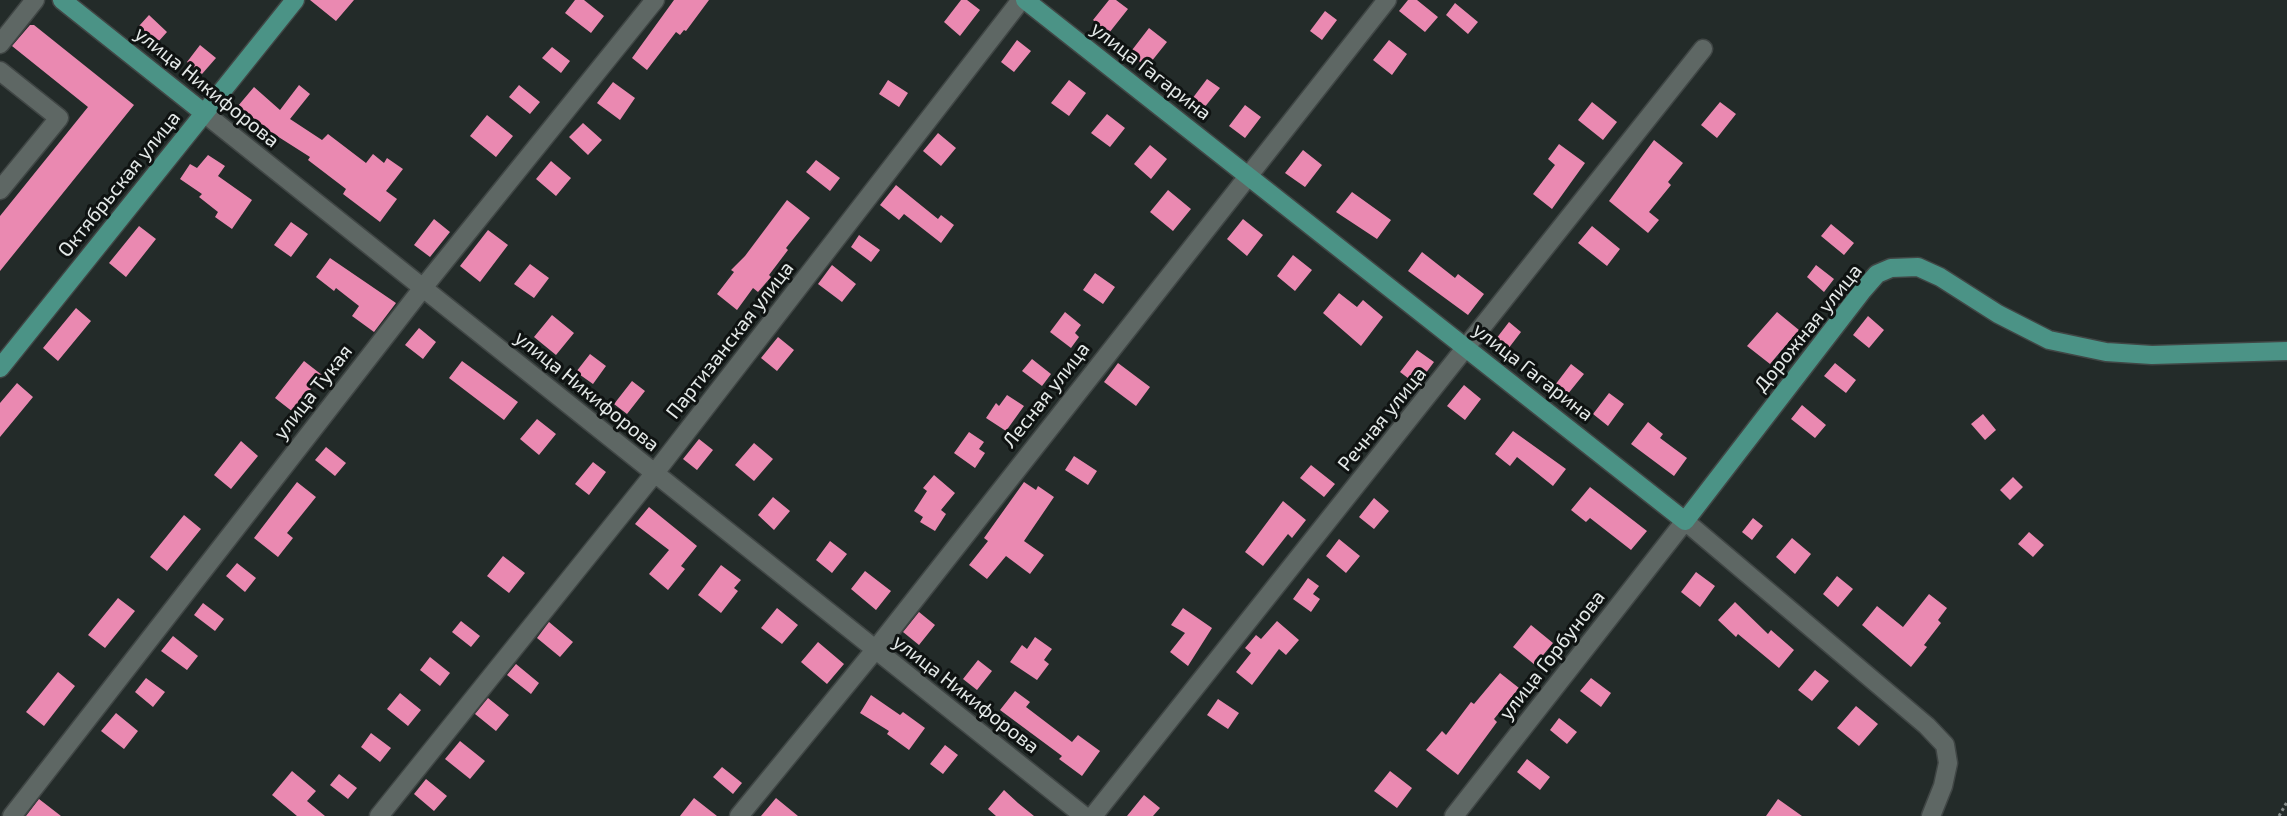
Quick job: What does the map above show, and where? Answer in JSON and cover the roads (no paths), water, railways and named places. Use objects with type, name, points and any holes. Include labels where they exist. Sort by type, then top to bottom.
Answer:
[{"type":"main road","name":"улица Никифорова","points":[[62,0],[204,114]]},
{"type":"main road","name":"Октябрьская улица","points":[[0,368],[295,0]]},
{"type":"main road","name":"улица Гагарина","points":[[1023,0],[1685,521]]},
{"type":"main road","name":"Дорожная улица","points":[[1685,521],[1863,290],[1877,274],[1891,268],[1918,267],[1940,277],[1998,314],[2049,340],[2106,352],[2152,355],[2287,351]]},
{"type":"street","points":[[0,44],[36,0]]},
{"type":"street","name":"улица Тукая","points":[[12,816],[422,289],[656,0]]},
{"type":"street","name":"Партизанская улица","points":[[379,816],[654,474],[1023,0]]},
{"type":"street","name":"Лесная улица","points":[[739,816],[875,650],[1246,175],[1387,0]]},
{"type":"street","name":"Речная улица","points":[[1093,816],[1467,349],[1703,49]]},
{"type":"street","points":[[0,71],[59,118],[0,190]]},
{"type":"street","name":"улица Никифорова","points":[[204,114],[1084,816]]},
{"type":"street","name":"улица Горбунова","points":[[1454,816],[1685,521]]},
{"type":"street","name":"улица Гагарина","points":[[1685,521],[1927,726],[1945,745],[1948,763],[1943,786],[1930,816]]}]
